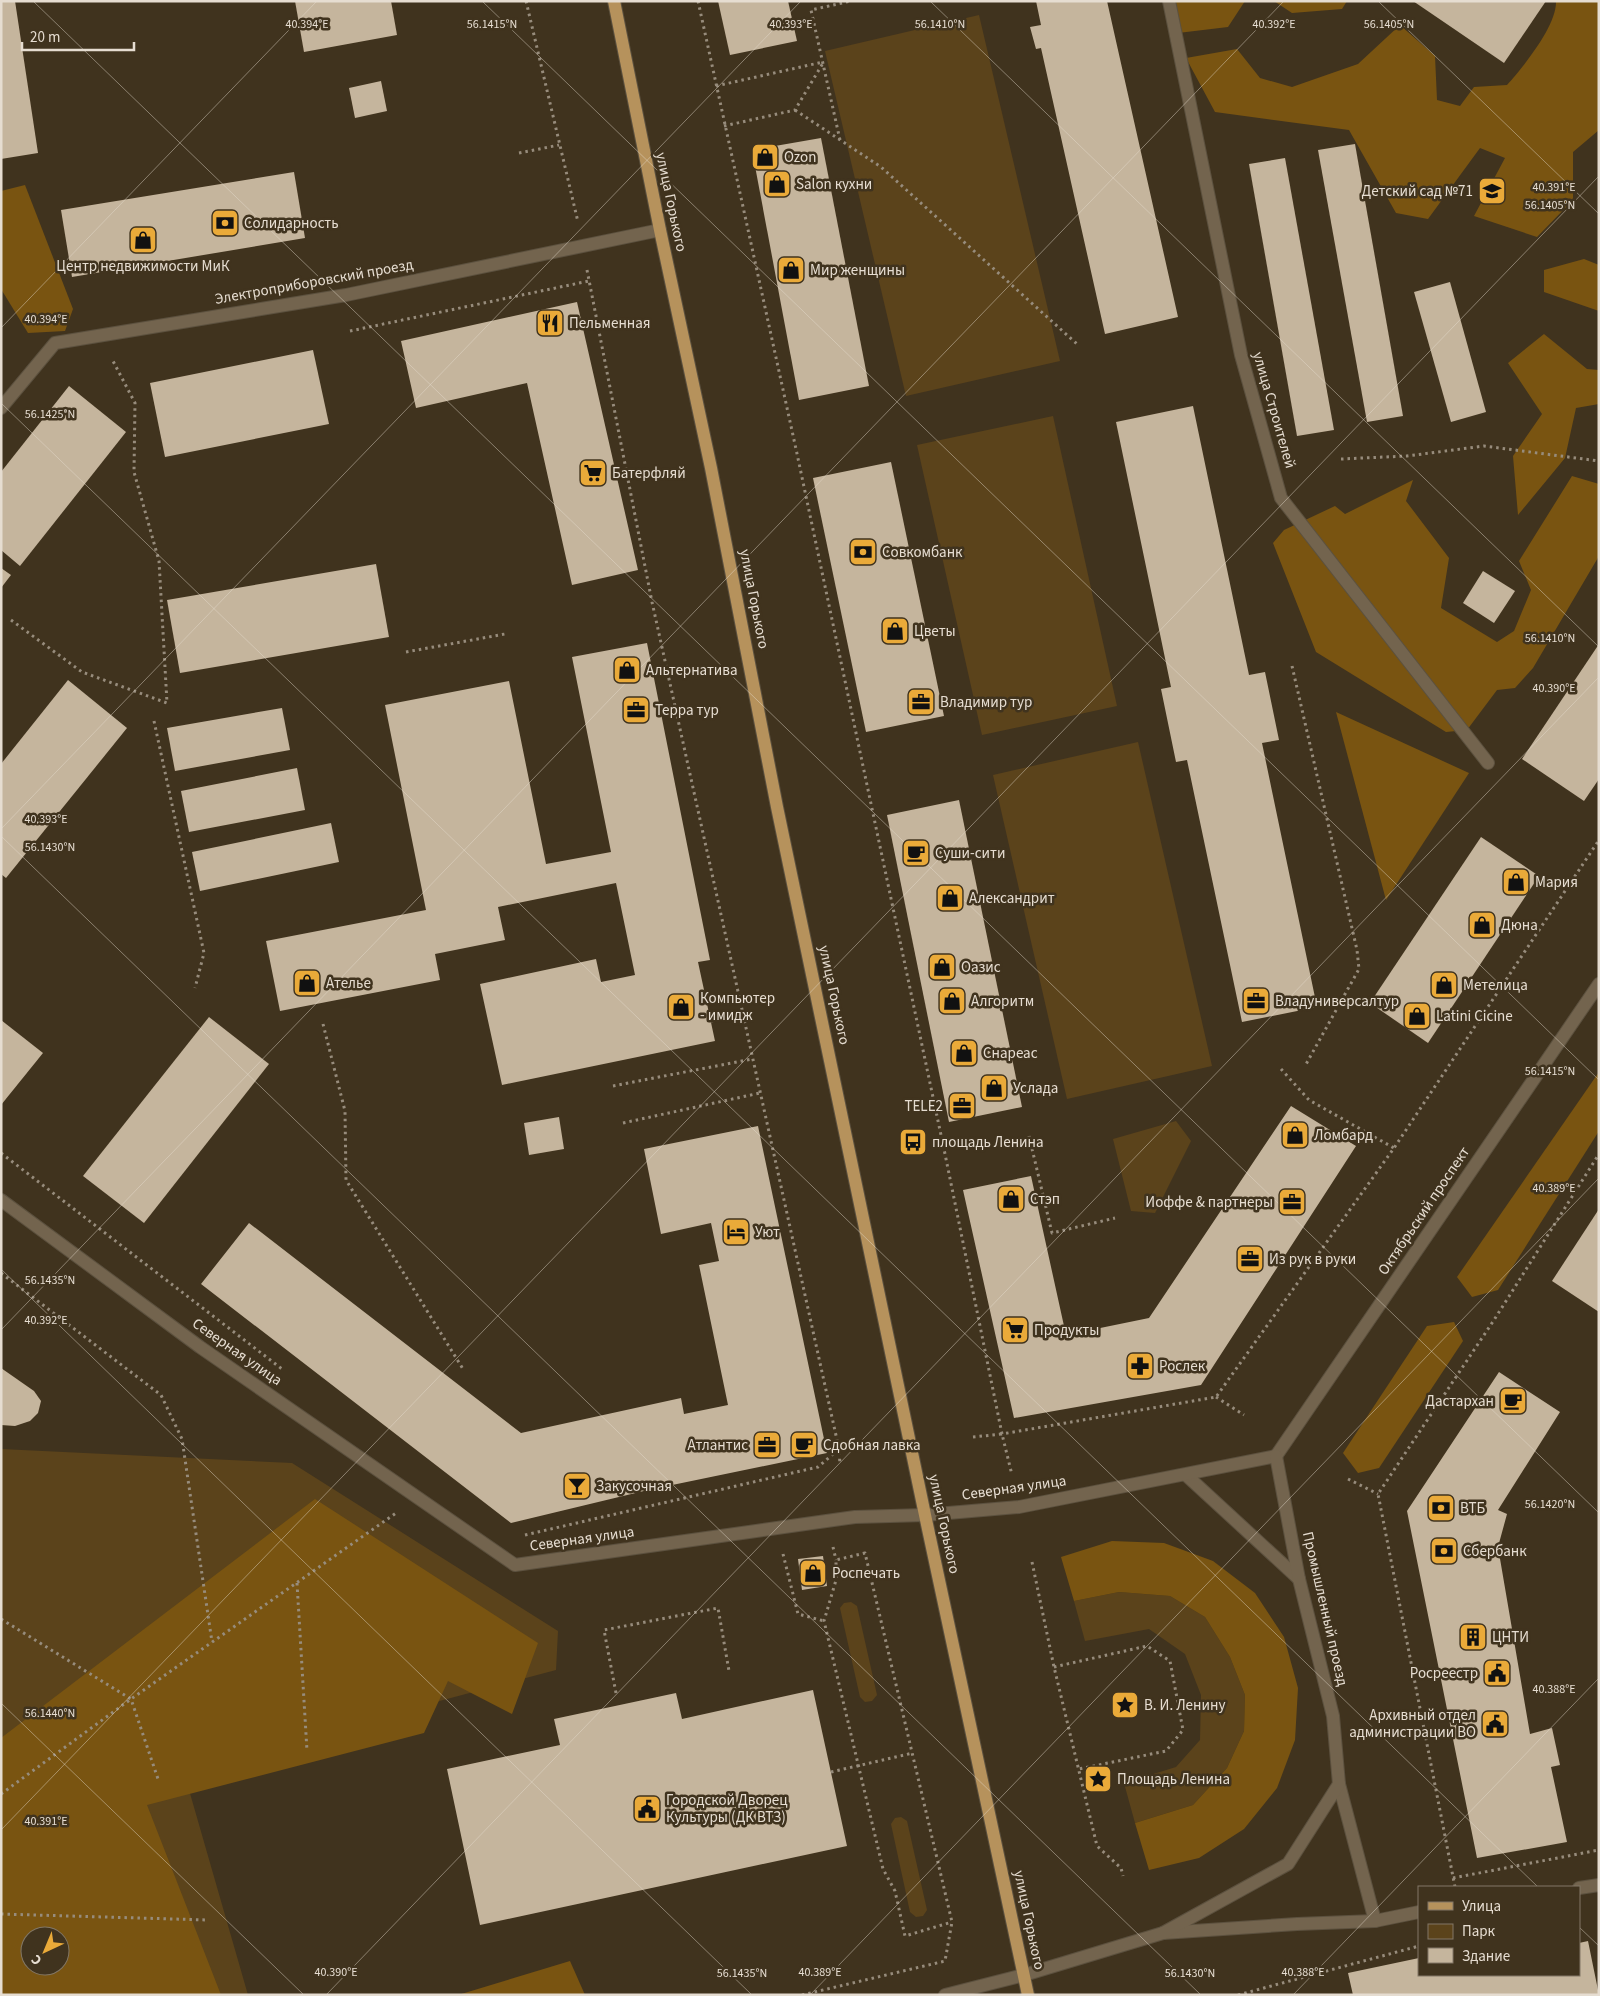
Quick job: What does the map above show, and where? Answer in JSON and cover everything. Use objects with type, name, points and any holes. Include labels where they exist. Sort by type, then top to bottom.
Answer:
[{"type":"main road","name":"улица Горького","points":[[614,1],[660,230],[711,468],[777,806],[925,1515],[1028,1995]]},
{"type":"street","name":"улица Строителей","points":[[1169,1],[1241,355],[1282,498],[1488,763]]},
{"type":"street","name":"Электроприборовский проезд","points":[[1,408],[55,343],[346,295],[660,230]]},
{"type":"street","name":"Октябрьский проспект","points":[[1276,1456],[1599,984]]},
{"type":"street","name":"Северная улица","points":[[1,1200],[200,1348],[515,1565],[855,1517],[925,1515],[1019,1507],[1276,1456]]},
{"type":"street","name":"Промышленный проезд","points":[[1276,1456],[1299,1579],[1333,1716],[1339,1784],[1374,1921]]},
{"type":"street","points":[[1186,1475],[1299,1579]]},
{"type":"street","points":[[945,1995],[1024,1975],[1163,1932],[1288,1864],[1339,1784]]},
{"type":"street","points":[[1580,1888],[1599,1885]]},
{"type":"street","points":[[1163,1932],[1374,1921],[1418,1912]]},
{"type":"path","points":[[526,1],[583,247],[652,602],[839,1449],[840,1465]]},
{"type":"path","points":[[698,1],[796,449],[1012,1475]]},
{"type":"path","points":[[840,141],[811,10],[851,1]]},
{"type":"path","points":[[716,86],[823,62]]},
{"type":"path","points":[[724,126],[795,110],[823,62]]},
{"type":"path","points":[[795,110],[881,166],[1077,344]]},
{"type":"path","points":[[519,153],[560,145]]},
{"type":"path","points":[[350,331],[589,281]]},
{"type":"path","points":[[11,620],[82,672],[166,702],[159,561],[134,472],[135,403],[100,336]]},
{"type":"path","points":[[1341,459],[1407,456],[1484,446],[1599,461]]},
{"type":"path","points":[[406,652],[505,634]]},
{"type":"path","points":[[1292,666],[1357,950],[1359,969],[1305,1066]]},
{"type":"path","points":[[154,721],[204,953],[195,988]]},
{"type":"path","points":[[1216,1397],[1394,1148],[1599,840]]},
{"type":"path","points":[[710,1021],[742,1014]]},
{"type":"path","points":[[323,1024],[345,1111],[346,1180],[463,1369]]},
{"type":"path","points":[[613,1086],[752,1059]]},
{"type":"path","points":[[1280,1069],[1309,1100],[1394,1148]]},
{"type":"path","points":[[623,1123],[760,1093]]},
{"type":"path","points":[[1029,1136],[1052,1233],[1114,1218]]},
{"type":"path","points":[[1,1152],[283,1370]]},
{"type":"path","points":[[1455,1886],[1378,1494],[1494,1320],[1599,1154]]},
{"type":"path","points":[[1,1273],[161,1395],[182,1439],[212,1642]]},
{"type":"path","points":[[973,1437],[1002,1434],[1216,1397],[1244,1414]]},
{"type":"path","points":[[516,1537],[818,1468],[839,1449],[856,1448]]},
{"type":"path","points":[[1348,1479],[1378,1494]]},
{"type":"path","points":[[1,1794],[131,1699],[417,1499]]},
{"type":"path","points":[[826,1548],[834,1547],[836,1580],[824,1621],[883,1869],[895,1891],[905,1936],[952,1922]]},
{"type":"path","points":[[792,1552],[783,1553],[798,1614],[824,1621]]},
{"type":"path","points":[[802,1995],[945,1962],[952,1922],[865,1553],[836,1560]]},
{"type":"path","points":[[1032,1562],[1054,1667],[1097,1846],[1121,1868],[1123,1876]]},
{"type":"path","points":[[297,1583],[307,1751]]},
{"type":"path","points":[[616,1693],[604,1630],[718,1608],[729,1671]]},
{"type":"path","points":[[1,1619],[131,1699],[158,1779]]},
{"type":"path","points":[[1054,1667],[1147,1646],[1170,1661],[1183,1730],[1166,1751],[1079,1769]]},
{"type":"path","points":[[830,1772],[913,1753]]},
{"type":"path","points":[[1453,1878],[1599,1850]]},
{"type":"path","points":[[1,1914],[207,1920]]},
{"type":"path","points":[[1238,1995],[1418,1946]]},
{"type":"path","points":[[1253,1995],[1256,1990]]},
{"type":"green space","points":[[979,15],[1060,361],[906,396],[825,51]]},
{"type":"green space","points":[[1053,416],[1117,706],[982,735],[917,445]]},
{"type":"green space","points":[[1138,742],[1212,1066],[1067,1099],[993,775]]},
{"type":"green space","points":[[1176,1121],[1191,1141],[1155,1213],[1131,1211],[1113,1139]]},
{"type":"green space","points":[[1,1449],[292,1463],[558,1631],[556,1670],[183,1769],[248,1995],[1,1995]]},
{"type":"green space","points":[[1119,1592],[1170,1596],[1205,1617],[1230,1657],[1245,1695],[1244,1731],[1227,1768],[1193,1805],[1135,1823],[1124,1783],[1176,1767],[1200,1740],[1201,1695],[1185,1654],[1149,1629],[1085,1641],[1074,1601]]},
{"type":"green space","points":[[851,1602],[857,1606],[877,1695],[872,1701],[865,1702],[860,1697],[840,1608],[844,1603]]},
{"type":"green space","points":[[901,1817],[907,1821],[927,1910],[923,1916],[916,1917],[910,1912],[891,1824],[895,1818]]},
{"type":"shaded area","points":[[1168,1],[1245,1],[1228,27],[1178,33]]},
{"type":"shaded area","points":[[1274,1],[1347,1],[1342,9],[1292,13]]},
{"type":"shaded area","points":[[1556,1],[1599,1],[1599,130],[1573,152],[1573,200],[1537,237],[1474,216],[1505,158],[1480,148],[1428,219],[1396,213],[1349,130],[1215,112],[1186,58],[1237,49],[1260,78],[1292,87],[1358,64],[1400,25],[1435,56],[1437,100],[1460,106],[1474,87],[1507,85],[1522,68],[1545,34],[1555,11]]},
{"type":"shaded area","points":[[25,185],[73,309],[65,331],[28,333],[1,289],[1,191]]},
{"type":"shaded area","points":[[1584,259],[1599,265],[1599,311],[1544,292],[1544,270]]},
{"type":"shaded area","points":[[1544,334],[1587,369],[1599,370],[1599,404],[1576,408],[1565,458],[1518,515],[1513,456],[1542,414],[1508,363]]},
{"type":"shaded area","points":[[1572,476],[1599,484],[1599,556],[1533,668],[1515,688],[1497,690],[1467,730],[1446,732],[1316,652],[1273,543],[1284,530],[1335,506],[1345,514],[1413,480],[1406,501],[1449,558],[1441,608],[1497,642],[1514,631],[1531,590],[1519,561]]},
{"type":"shaded area","points":[[1336,712],[1469,773],[1386,900]]},
{"type":"shaded area","points":[[1599,1072],[1599,1131],[1498,1290],[1472,1297],[1457,1277]]},
{"type":"shaded area","points":[[1454,1322],[1463,1341],[1379,1468],[1358,1473],[1343,1453],[1427,1326]]},
{"type":"shaded area","points":[[315,1499],[538,1643],[512,1714],[448,1681],[424,1733],[147,1805],[221,1995],[1,1995],[1,1738]]},
{"type":"shaded area","points":[[1112,1541],[1164,1543],[1213,1561],[1255,1593],[1284,1637],[1298,1688],[1295,1740],[1277,1788],[1244,1829],[1199,1858],[1149,1870],[1135,1823],[1193,1805],[1227,1768],[1244,1731],[1245,1695],[1230,1657],[1205,1617],[1170,1596],[1119,1592],[1074,1601],[1061,1557]]},
{"type":"shaded area","points":[[570,1961],[585,1995],[458,1995]]},
{"type":"building","points":[[1,1],[15,1],[38,153],[1,159]]},
{"type":"building","points":[[295,1],[391,1],[397,35],[304,52]]},
{"type":"building","points":[[718,1],[788,1],[797,41],[730,55]]},
{"type":"building","points":[[1036,1],[1107,1],[1178,317],[1105,334],[1041,48],[1036,49],[1030,27],[1041,25]]},
{"type":"building","points":[[1413,1],[1546,1],[1504,63]]},
{"type":"building","points":[[381,81],[387,111],[355,118],[349,88]]},
{"type":"building","points":[[821,138],[869,386],[799,400],[752,150]]},
{"type":"building","points":[[1355,144],[1403,416],[1367,422],[1318,150]]},
{"type":"building","points":[[1285,158],[1334,430],[1297,436],[1249,164]]},
{"type":"building","points":[[294,172],[305,238],[72,277],[61,210]]},
{"type":"building","points":[[1450,282],[1486,412],[1451,422],[1414,292]]},
{"type":"building","points":[[577,302],[638,570],[572,585],[527,383],[416,408],[401,341]]},
{"type":"building","points":[[313,350],[329,424],[165,457],[150,383]]},
{"type":"building","points":[[69,386],[126,432],[20,566],[1,550],[1,472]]},
{"type":"building","points":[[1193,406],[1249,675],[1265,672],[1279,740],[1262,743],[1317,1007],[1242,1022],[1187,760],[1176,762],[1161,689],[1171,687],[1116,422]]},
{"type":"building","points":[[891,462],[944,716],[866,732],[813,478]]},
{"type":"building","points":[[376,564],[389,637],[180,673],[167,600]]},
{"type":"building","points":[[1,568],[11,575],[1,588]]},
{"type":"building","points":[[1483,571],[1515,591],[1494,623],[1463,603]]},
{"type":"building","points":[[647,643],[710,960],[698,962],[715,1041],[502,1085],[480,984],[596,959],[601,982],[635,975],[616,883],[498,907],[505,940],[435,954],[440,980],[280,1011],[266,941],[426,910],[385,705],[509,681],[546,864],[611,852],[572,657]]},
{"type":"building","points":[[1599,644],[1599,779],[1584,801],[1522,759]]},
{"type":"building","points":[[68,680],[127,728],[6,878],[1,874],[1,764]]},
{"type":"building","points":[[282,708],[290,750],[175,771],[167,728]]},
{"type":"building","points":[[297,768],[305,810],[189,832],[181,791]]},
{"type":"building","points":[[959,800],[1022,1107],[949,1122],[887,815]]},
{"type":"building","points":[[331,823],[339,862],[200,891],[192,852]]},
{"type":"building","points":[[1481,837],[1539,876],[1428,1043],[1370,1003]]},
{"type":"building","points":[[209,1017],[269,1064],[144,1223],[83,1176]]},
{"type":"building","points":[[1,1020],[43,1053],[1,1105]]},
{"type":"building","points":[[1291,1106],[1356,1146],[1201,1385],[1014,1418],[963,1190],[1031,1176],[1066,1335],[1149,1318]]},
{"type":"building","points":[[559,1117],[564,1149],[529,1155],[524,1123]]},
{"type":"building","points":[[758,1126],[827,1453],[648,1490],[511,1523],[201,1284],[249,1223],[521,1433],[681,1398],[684,1414],[728,1405],[699,1265],[719,1261],[711,1223],[661,1234],[644,1149]]},
{"type":"building","points":[[1599,1209],[1599,1312],[1552,1281]]},
{"type":"building","points":[[1,1368],[34,1391],[41,1401],[38,1413],[30,1421],[15,1426],[1,1425]]},
{"type":"building","name":"ЦНТИ","points":[[1499,1372],[1560,1412],[1498,1510],[1507,1514],[1498,1547],[1530,1734],[1552,1728],[1560,1765],[1551,1767],[1567,1842],[1477,1858],[1407,1511]]},
{"type":"building","name":"Роспечать","points":[[823,1556],[827,1586],[802,1590],[798,1559]]},
{"type":"building","name":"Городской Дворец Культуры (ДК ВТЗ)","points":[[813,1690],[847,1846],[480,1925],[447,1769],[560,1745],[554,1719],[676,1693],[682,1719]]},
{"type":"building","points":[[1588,1941],[1599,1995],[1353,1995],[1348,1973],[1418,1958],[1418,1976],[1580,1976],[1580,1943]]},
{"type":"place","name":"Ozon","points":[[765,157]]},
{"type":"place","name":"Salon кухни","points":[[777,184]]},
{"type":"place","name":"Детский сад №71","points":[[1492,191]]},
{"type":"place","name":"Солидарность","points":[[225,223]]},
{"type":"place","name":"Центр недвижимости МиК","points":[[143,240]]},
{"type":"place","name":"Мир женщины","points":[[791,270]]},
{"type":"place","name":"Пельменная","points":[[550,323]]},
{"type":"place","name":"Батерфляй","points":[[593,473]]},
{"type":"place","name":"Совкомбанк","points":[[863,552]]},
{"type":"place","name":"Цветы","points":[[895,631]]},
{"type":"place","name":"Альтернатива","points":[[627,670]]},
{"type":"place","name":"Владимир тур","points":[[921,702]]},
{"type":"place","name":"Терра тур","points":[[636,710]]},
{"type":"place","name":"Суши-сити","points":[[916,853]]},
{"type":"place","name":"Мария","points":[[1516,882]]},
{"type":"place","name":"Александрит","points":[[950,898]]},
{"type":"place","name":"Дюна","points":[[1482,925]]},
{"type":"place","name":"Оазис","points":[[942,967]]},
{"type":"place","name":"Ателье","points":[[307,983]]},
{"type":"place","name":"Метелица","points":[[1444,985]]},
{"type":"place","name":"Алгоритм","points":[[952,1001]]},
{"type":"place","name":"Владуниверсалтур","points":[[1256,1001]]},
{"type":"place","name":"Компьютер - имидж","points":[[681,1007]]},
{"type":"place","name":"Latini Cicine","points":[[1417,1016]]},
{"type":"place","name":"Снареас","points":[[964,1053]]},
{"type":"place","name":"Услада","points":[[994,1088]]},
{"type":"place","name":"TELE2","points":[[962,1106]]},
{"type":"place","name":"Ломбард","points":[[1295,1135]]},
{"type":"place","name":"площадь Ленина","points":[[913,1142]]},
{"type":"place","name":"Стэп","points":[[1011,1199]]},
{"type":"place","name":"Иоффе & партнеры","points":[[1292,1202]]},
{"type":"place","name":"Уют","points":[[736,1232]]},
{"type":"place","name":"Из рук в руки","points":[[1250,1259]]},
{"type":"place","name":"Продукты","points":[[1015,1330]]},
{"type":"place","name":"Рослек","points":[[1140,1366]]},
{"type":"place","name":"Дастархан","points":[[1513,1401]]},
{"type":"place","name":"Атлантис","points":[[767,1445]]},
{"type":"place","name":"Сдобная лавка","points":[[804,1445]]},
{"type":"place","name":"Закусочная","points":[[577,1486]]},
{"type":"place","name":"ВТБ","points":[[1441,1508]]},
{"type":"place","name":"Сбербанк","points":[[1444,1551]]},
{"type":"place","name":"Роспечать","points":[[813,1573]]},
{"type":"place","name":"ЦНТИ","points":[[1473,1637]]},
{"type":"place","name":"Росреестр","points":[[1497,1673]]},
{"type":"place","name":"В. И. Ленину","points":[[1125,1705]]},
{"type":"place","name":"Архивный отдел администрации ВО","points":[[1495,1724]]},
{"type":"place","name":"Площадь Ленина","points":[[1098,1779]]},
{"type":"place","name":"Городской Дворец Культуры (ДК ВТЗ)","points":[[647,1809]]}]
